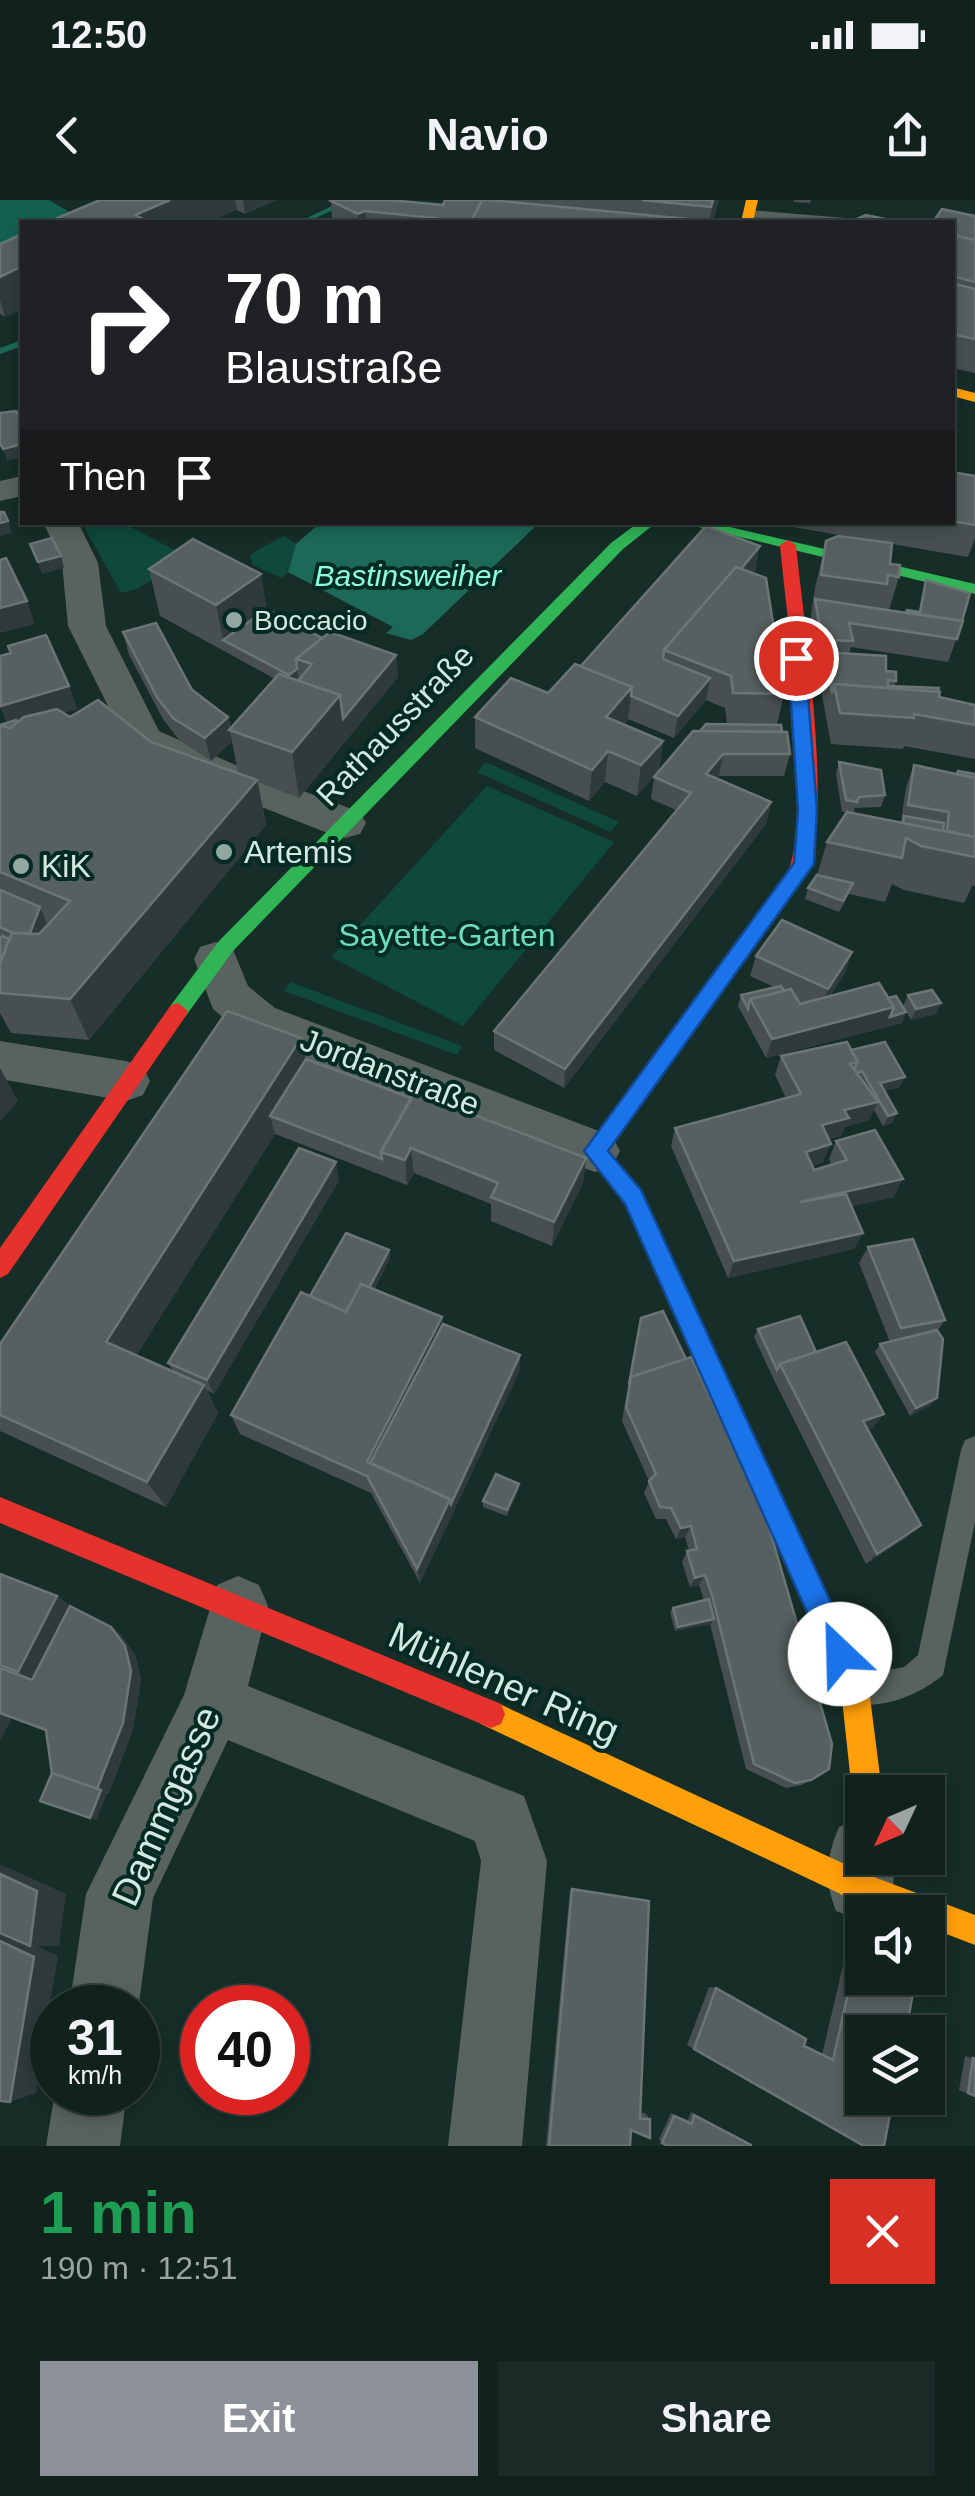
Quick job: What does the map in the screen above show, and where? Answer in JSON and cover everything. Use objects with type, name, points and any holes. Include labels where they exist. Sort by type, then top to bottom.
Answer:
[{"type":"street","points":[[61,525],[80,563],[87,626],[144,740],[235,781],[345,823]]},
{"type":"street","name":"Rathausstraße","points":[[0,1268],[126,1080],[216,959],[617,546],[646,525]]},
{"type":"street","points":[[699,525],[973,589]]},
{"type":"street","points":[[788,544],[808,810],[804,864],[595,1151],[633,1197],[656,1274],[856,1689],[865,1775]]},
{"type":"street","name":"Jordanstraße","points":[[216,959],[228,996],[259,1021],[595,1151]]},
{"type":"street","points":[[0,1060],[126,1080]]},
{"type":"street","name":"Mühlener Ring","points":[[0,1510],[845,1862]]},
{"type":"street","name":"Dammgasse","points":[[107,1985],[120,1894],[213,1703],[238,1606]]},
{"type":"street","points":[[213,1703],[500,1819],[514,1862],[485,2146]]},
{"type":"street","name":"Mühlener Ring","points":[[872,1875],[975,1930]]},
{"type":"street","points":[[83,2146],[88,2115]]},
{"type":"lane","points":[[750,212],[826,220]]},
{"type":"lane","points":[[856,1689],[912,1682],[932,1664],[975,1450]]},
{"type":"green space","points":[[83,525],[127,525],[178,552],[176,565],[137,589],[121,593]]},
{"type":"green space","points":[[284,536],[296,544],[288,572],[281,578],[253,565],[250,556],[254,552]]},
{"type":"green space","points":[[486,762],[619,822],[610,832],[477,772]]},
{"type":"green space","name":"Sayette-Garten","points":[[487,786],[614,842],[463,1026],[331,957]]},
{"type":"green space","points":[[290,982],[462,1046],[457,1055],[284,991]]},
{"type":"shaded area","points":[[0,200],[49,200],[83,220],[20,220],[20,251],[0,261]]},
{"type":"water","name":"Bastinsweiher","points":[[317,525],[537,525],[423,634],[411,640],[386,633],[393,627],[288,572],[296,544]]},
{"type":"building","points":[[100,200],[170,200],[135,215],[145,220],[53,220]]},
{"type":"building","points":[[390,200],[443,205],[445,200],[482,200],[472,220],[435,220],[365,211],[358,214],[331,201]]},
{"type":"building","points":[[482,200],[489,200],[699,220],[472,220]]},
{"type":"building","points":[[642,200],[713,200],[711,207]]},
{"type":"building","points":[[942,209],[975,216],[975,240],[955,236],[955,220],[934,220]]},
{"type":"building","points":[[866,215],[890,220],[855,220]]},
{"type":"building","points":[[20,235],[20,267],[0,277],[0,244]]},
{"type":"building","points":[[955,236],[975,240],[975,282],[955,277]]},
{"type":"building","points":[[955,284],[975,289],[975,339],[955,335]]},
{"type":"building","points":[[16,411],[20,418],[20,445],[3,449],[0,413]]},
{"type":"building","points":[[955,473],[975,476],[975,525],[955,522]]},
{"type":"building","points":[[706,526],[760,546],[741,569],[736,567],[664,650],[663,659],[710,678],[678,716],[631,696],[632,687],[580,667]]},
{"type":"building","points":[[838,536],[892,543],[890,564],[900,565],[899,577],[888,575],[887,584],[821,575],[826,541]]},
{"type":"building","points":[[52,538],[61,556],[38,562],[30,544]]},
{"type":"building","points":[[193,539],[261,574],[216,605],[149,569]]},
{"type":"building","points":[[6,558],[27,601],[0,608],[0,560]]},
{"type":"building","points":[[736,567],[766,578],[784,694],[733,693],[731,676],[664,650]]},
{"type":"building","points":[[926,580],[970,593],[962,621],[906,612],[920,612]]},
{"type":"building","points":[[815,599],[963,621],[957,639],[849,623],[853,641],[822,640]]},
{"type":"building","points":[[267,609],[322,638],[296,659],[297,669],[289,675],[223,640]]},
{"type":"building","points":[[156,623],[192,690],[228,717],[205,738],[173,718],[157,697],[123,632]]},
{"type":"building","points":[[330,632],[396,655],[343,719],[340,695],[298,681],[312,664],[296,659]]},
{"type":"building","points":[[46,635],[69,686],[1,706],[0,656],[11,653],[8,646]]},
{"type":"building","points":[[824,652],[886,656],[886,671],[896,672],[896,681],[888,680],[888,686],[939,688],[938,692],[834,684],[832,693]]},
{"type":"building","points":[[575,664],[632,687],[606,717],[663,741],[641,765],[608,751],[592,770],[475,717],[511,678],[548,693]]},
{"type":"building","points":[[279,674],[340,695],[292,752],[229,730]]},
{"type":"building","points":[[834,684],[940,692],[939,697],[975,705],[975,725],[914,714],[914,718],[840,713]]},
{"type":"building","points":[[98,700],[151,742],[257,780],[70,999],[0,993],[0,963],[12,933],[39,934],[70,901],[0,872],[0,725],[10,728],[24,717],[57,709],[70,717]]},
{"type":"building","points":[[706,724],[781,725],[782,732],[700,731]]},
{"type":"building","points":[[693,731],[787,732],[790,754],[723,754],[706,774],[771,802],[565,1069],[494,1031],[691,793],[654,777]]},
{"type":"building","points":[[839,762],[881,770],[885,795],[859,797],[857,802],[846,800]]},
{"type":"building","points":[[914,765],[975,778],[975,837],[947,831],[949,812],[908,805]]},
{"type":"building","points":[[957,774],[975,774],[975,778]]},
{"type":"building","points":[[847,812],[975,837],[975,857],[921,846],[906,838],[902,858],[827,842]]},
{"type":"building","points":[[904,816],[944,823],[943,831],[903,823]]},
{"type":"building","points":[[817,875],[853,883],[843,901],[808,888]]},
{"type":"building","points":[[0,890],[40,907],[30,933],[13,933],[0,927]]},
{"type":"building","points":[[782,920],[852,952],[828,989],[756,956]]},
{"type":"building","points":[[0,938],[9,939],[0,963]]},
{"type":"building","points":[[879,983],[894,1007],[772,1039],[750,999],[791,989],[800,1004]]},
{"type":"building","points":[[781,986],[784,991],[750,999],[748,1009],[741,995]]},
{"type":"building","points":[[932,990],[941,1003],[916,1009],[908,995]]},
{"type":"building","points":[[896,996],[906,1012],[890,1017],[894,1007],[888,998]]},
{"type":"building","points":[[227,1011],[301,1038],[106,1342],[204,1385],[147,1482],[0,1415],[0,1344]]},
{"type":"building","points":[[847,1042],[858,1062],[850,1064],[878,1102],[844,1110],[849,1118],[822,1125],[831,1144],[806,1152],[814,1170],[847,1160],[836,1141],[875,1130],[903,1179],[800,1202],[846,1194],[863,1233],[734,1261],[675,1128],[801,1094],[781,1056]]},
{"type":"building","points":[[885,1042],[905,1077],[880,1083],[897,1113],[888,1116],[862,1071],[857,1073],[854,1069],[858,1062],[851,1050]]},
{"type":"building","points":[[306,1059],[411,1098],[381,1152],[382,1159],[270,1116]]},
{"type":"building","points":[[415,1092],[586,1158],[554,1222],[491,1197],[498,1183],[411,1148],[405,1160],[381,1152]]},
{"type":"building","points":[[299,1148],[336,1162],[207,1380],[168,1363]]},
{"type":"building","points":[[346,1233],[389,1250],[369,1288],[361,1284],[346,1312],[310,1296]]},
{"type":"building","points":[[913,1239],[945,1320],[901,1328],[868,1247]]},
{"type":"building","points":[[361,1284],[442,1317],[367,1462],[450,1499],[417,1569],[367,1476],[231,1415],[301,1292],[346,1312]]},
{"type":"building","points":[[663,1311],[686,1359],[631,1377],[629,1384],[641,1318]]},
{"type":"building","points":[[800,1316],[816,1352],[780,1364],[777,1370],[758,1329]]},
{"type":"building","points":[[443,1324],[520,1355],[451,1504],[450,1499],[370,1463]]},
{"type":"building","points":[[937,1330],[943,1339],[937,1398],[916,1408],[880,1344]]},
{"type":"building","points":[[846,1342],[884,1414],[863,1421],[921,1525],[877,1554],[780,1364]]},
{"type":"building","points":[[691,1357],[764,1510],[832,1744],[829,1769],[811,1780],[795,1783],[754,1764],[712,1595],[705,1575],[695,1578],[687,1551],[697,1549],[691,1526],[681,1528],[671,1508],[660,1507],[649,1481],[656,1474],[626,1407],[631,1377]]},
{"type":"building","points":[[496,1474],[519,1484],[507,1510],[483,1501]]},
{"type":"building","points":[[0,1574],[57,1596],[18,1672],[0,1665]]},
{"type":"building","points":[[709,1599],[714,1619],[678,1627],[673,1608]]},
{"type":"building","points":[[70,1606],[111,1627],[125,1646],[131,1671],[123,1723],[97,1789],[52,1774],[46,1730],[0,1713],[0,1668],[32,1680]]},
{"type":"building","points":[[52,1773],[101,1790],[90,1818],[40,1801]]},
{"type":"building","points":[[0,1874],[37,1891],[30,1946],[0,1933]]},
{"type":"building","points":[[572,1889],[649,1901],[640,2119],[650,2119],[650,2138],[631,2130],[630,2146],[549,2146]]},
{"type":"building","points":[[0,1941],[34,1957],[10,2102],[0,2101]]},
{"type":"building","points":[[716,1988],[806,2039],[804,2046],[833,2060],[848,1995],[913,1995],[909,2015],[845,2015],[845,2115],[890,2115],[884,2146],[864,2146],[694,2049]]},
{"type":"building","points":[[975,2059],[975,2096],[968,2093]]},
{"type":"building","points":[[694,2115],[751,2146],[662,2143],[674,2116],[692,2124]]},
{"type":"waterway","points":[[306,220],[351,200]]},
{"type":"waterway","points":[[0,351],[20,344]]},
{"type":"traffic: fast","points":[[178,1011],[226,946],[617,546],[646,525]]},
{"type":"traffic: fast","points":[[698,525],[975,589]]},
{"type":"traffic: fast","points":[[798,873],[595,1151],[633,1197],[798,1562]]},
{"type":"traffic: slow","points":[[747,220],[752,200]]},
{"type":"traffic: slow","points":[[955,392],[975,398]]},
{"type":"traffic: slow","points":[[798,1562],[855,1689],[865,1775]]},
{"type":"traffic: slow","points":[[491,1714],[860,1887],[975,1930]]},
{"type":"traffic: jam","points":[[788,545],[807,768],[805,851],[798,873]]},
{"type":"traffic: jam","points":[[0,1267],[178,1011]]},
{"type":"traffic: jam","points":[[0,1510],[491,1714]]},
{"type":"place","name":"Boccacio","points":[[234,620]]},
{"type":"place","name":"Artemis","points":[[224,852]]},
{"type":"place","name":"KiK","points":[[21,866]]},
{"type":"route","points":[[796,658],[808,810],[804,864],[595,1151],[633,1197],[840,1654]]}]
